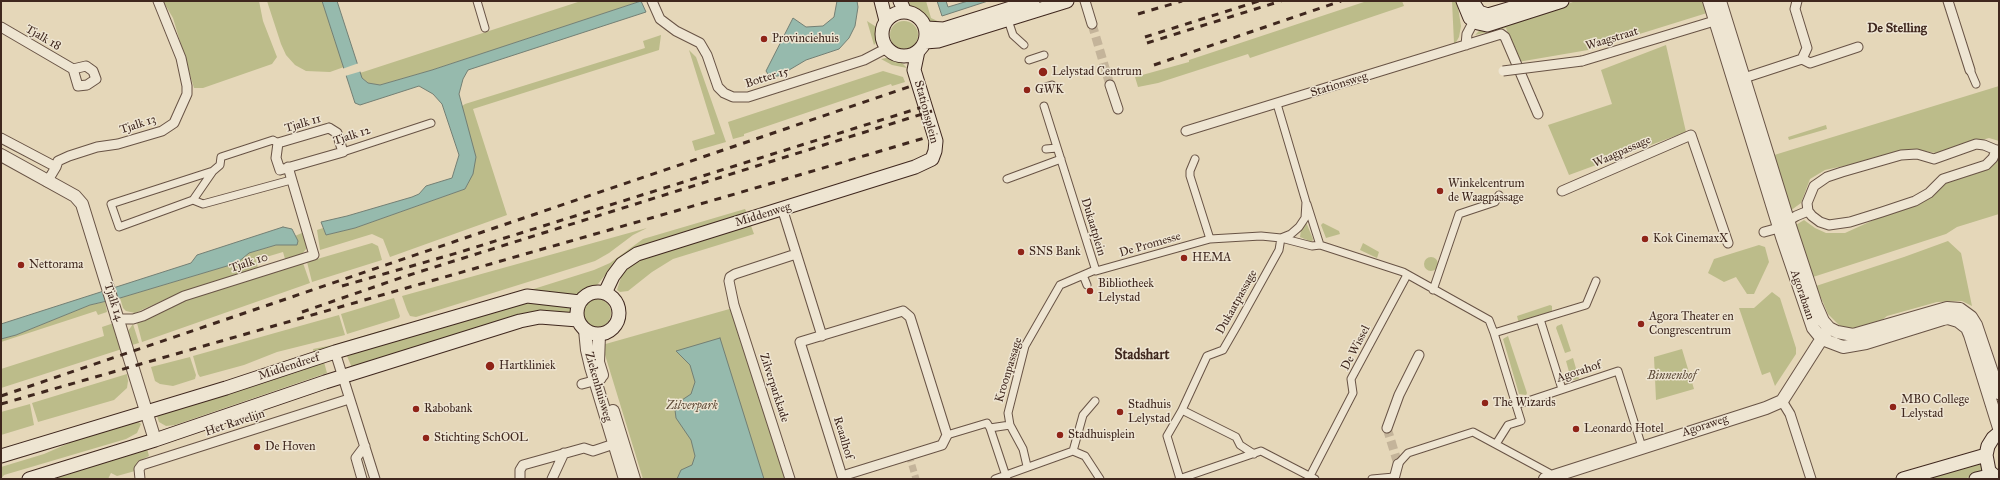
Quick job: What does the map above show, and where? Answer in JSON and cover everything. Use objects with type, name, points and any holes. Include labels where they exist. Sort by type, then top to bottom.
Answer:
[{"type":"main road","points":[[881,1],[886,21],[882,35],[887,48],[895,54],[903,56],[910,56],[922,47],[1006,15],[1032,1]]},
{"type":"main road","points":[[926,28],[944,29],[1067,1]]},
{"type":"main road","points":[[1463,1],[1467,13],[1475,11],[1488,15],[1497,14],[1535,1]]},
{"type":"main road","points":[[1475,11],[1482,25],[1487,25],[1562,1]]},
{"type":"main road","points":[[886,21],[898,13],[903,7],[918,17],[926,28],[922,47]]},
{"type":"main road","name":"Stationsplein","points":[[914,70],[922,47]]},
{"type":"main road","name":"Stationsplein","points":[[903,56],[914,70],[936,141],[934,154]]},
{"type":"main road","name":"Middenweg","points":[[605,293],[613,276],[622,264],[637,254],[915,167],[926,162],[934,154]]},
{"type":"main road","points":[[29,479],[155,440],[342,377],[531,318],[549,317],[582,325],[599,334],[611,330],[615,326],[619,315],[616,303],[605,293],[592,293],[580,302],[577,308],[582,325]]},
{"type":"main road","name":"Middendreef","points":[[1,456],[336,352],[527,296],[580,302]]},
{"type":"main road","points":[[1995,477],[1987,466],[1986,455],[1988,446],[1993,438],[1999,433]]},
{"type":"main road","points":[[1903,479],[1986,455]]},
{"type":"main road","points":[[1976,479],[1995,477]]},
{"type":"street","name":"Tjalk 13","points":[[56,167],[58,161],[69,156],[97,147],[118,144],[162,131],[174,123],[187,94],[187,86],[181,58],[158,1]]},
{"type":"street","points":[[477,1],[485,28]]},
{"type":"street","name":"Botter 15","points":[[652,1],[660,19],[676,31],[700,43],[707,55],[718,87],[724,93],[733,97],[748,97],[864,60],[887,48]]},
{"type":"street","points":[[1085,1],[1092,24]]},
{"type":"street","name":"Agorabaan","points":[[1709,1],[1720,19],[1739,80],[1816,305],[1823,321],[1829,328],[1844,334],[1853,335],[1947,308],[1960,309],[1971,317],[1976,325],[1999,393]]},
{"type":"street","name":"Agorabaan","points":[[1720,1],[1720,19]]},
{"type":"street","points":[[1797,1],[1795,9],[1807,48],[1802,59]]},
{"type":"street","points":[[1948,1],[1970,70],[1976,84]]},
{"type":"street","points":[[1466,45],[1467,34],[1475,11]]},
{"type":"street","points":[[1006,15],[1013,35],[1024,45]]},
{"type":"street","name":"Waagstraat","points":[[1503,71],[1582,61],[1720,19]]},
{"type":"street","name":"Tjalk 18","points":[[1,27],[73,69]]},
{"type":"street","name":"Stationsweg","points":[[1186,131],[1501,34],[1505,37],[1538,114]]},
{"type":"street","points":[[1739,80],[1802,59],[1810,63],[1858,47]]},
{"type":"street","points":[[1029,60],[1044,55]]},
{"type":"street","points":[[1039,89],[1052,85]]},
{"type":"street","points":[[1110,85],[1118,109]]},
{"type":"street","points":[[1277,104],[1320,245]]},
{"type":"street","points":[[1007,179],[1061,159],[1044,106]]},
{"type":"street","name":"Tjalk 12","points":[[284,169],[343,152],[431,123]]},
{"type":"street","name":"Tjalk 11","points":[[212,171],[220,165],[221,156],[273,140],[278,143],[328,128],[337,133],[343,152]]},
{"type":"street","name":"Waagpassage","points":[[1562,191],[1691,135],[1728,243]]},
{"type":"street","points":[[1,138],[56,167],[47,182]]},
{"type":"street","name":"Tjalk 11","points":[[278,143],[276,158],[284,169]]},
{"type":"street","points":[[1976,144],[1984,145],[1997,150],[1993,158],[1986,165],[1943,179],[1929,193],[1915,201],[1868,216],[1829,225],[1820,222],[1808,211],[1807,203],[1814,186],[1827,177],[1901,155],[1918,154],[1934,159],[1976,144]]},
{"type":"street","points":[[1046,149],[1057,148]]},
{"type":"street","name":"Tjalk 14","points":[[1,155],[47,182],[75,196],[82,204],[155,440]]},
{"type":"street","name":"Dukaatplein","points":[[1060,285],[1095,270],[1061,159]]},
{"type":"street","points":[[1195,159],[1190,171],[1210,239]]},
{"type":"street","name":"Tjalk 10","points":[[118,319],[134,319],[184,296],[314,254],[291,180],[284,169]]},
{"type":"street","points":[[212,171],[193,200],[119,227],[112,218],[111,204],[212,171]]},
{"type":"street","points":[[193,200],[203,204],[291,180]]},
{"type":"street","points":[[1434,290],[1459,214],[1495,202],[1499,195]]},
{"type":"street","points":[[1280,238],[1291,234],[1305,218],[1306,202]]},
{"type":"street","points":[[782,208],[822,336]]},
{"type":"street","points":[[1764,232],[1808,211]]},
{"type":"street","name":"Agorabaan","points":[[1788,221],[1808,317],[1813,328],[1822,339]]},
{"type":"street","name":"De Promesse","points":[[1095,270],[1210,239],[1254,236],[1280,238],[1312,246],[1320,245],[1407,275]]},
{"type":"street","name":"Dukaatpassage","points":[[1180,479],[1167,436],[1182,410],[1207,356],[1223,350],[1238,324],[1279,250],[1280,238]]},
{"type":"street","name":"Zilverparkkade","points":[[790,479],[729,286],[730,277],[796,254]]},
{"type":"street","points":[[1083,275],[1087,286]]},
{"type":"street","points":[[1407,275],[1490,320],[1521,421],[1508,425],[1496,444]]},
{"type":"street","name":"De Wissel","points":[[1312,478],[1352,393],[1352,379],[1407,275]]},
{"type":"street","points":[[1494,333],[1586,305],[1596,281]]},
{"type":"street","name":"Kroonpassage","points":[[1027,466],[1023,449],[1010,425],[1008,413],[1025,346],[1060,285]]},
{"type":"street","name":"Reaalhof","points":[[903,311],[910,317],[947,435],[942,445],[842,476],[800,342],[822,336],[903,311]]},
{"type":"street","points":[[1822,339],[1838,346],[1856,346],[1943,319],[1948,318],[1958,321],[1967,328],[1970,335],[1999,428]]},
{"type":"street","points":[[1540,319],[1562,389]]},
{"type":"street","name":"Ziekenhuisweg","points":[[582,325],[587,350],[599,380],[619,442],[634,479]]},
{"type":"street","points":[[1811,479],[1790,414],[1782,401],[1829,328]]},
{"type":"street","name":"Ziekenhuisweg","points":[[599,334],[599,380]]},
{"type":"street","points":[[336,352],[342,377],[375,479]]},
{"type":"street","points":[[1387,428],[1399,395],[1419,356]]},
{"type":"street","name":"Agorahof","points":[[1516,405],[1618,371],[1642,447]]},
{"type":"street","points":[[582,384],[599,380]]},
{"type":"street","name":"Het Ravelijn","points":[[140,479],[139,469],[142,465],[349,399]]},
{"type":"street","points":[[1073,451],[1082,415],[1095,401]]},
{"type":"street","name":"Agoraweg","points":[[1548,478],[1766,408],[1782,401]]},
{"type":"street","points":[[1182,410],[1236,437],[1240,445],[1254,454]]},
{"type":"street","name":"Reaalhof","points":[[947,435],[987,423],[990,428],[1010,425]]},
{"type":"street","points":[[990,428],[1006,477]]},
{"type":"street","points":[[1372,479],[1394,478],[1398,464],[1408,453],[1473,432],[1550,473],[1548,478]]},
{"type":"street","points":[[520,479],[520,470],[523,465],[584,448],[593,451],[619,442]]},
{"type":"street","name":"Ziekenhuisweg","points":[[619,442],[625,479]]},
{"type":"street","points":[[362,479],[356,458],[365,446]]},
{"type":"street","points":[[995,479],[1006,477],[1027,466],[1073,451],[1085,456],[1100,479]]},
{"type":"street","points":[[1180,479],[1261,452],[1312,478]]},
{"type":"street","points":[[552,479],[564,453]]},
{"type":"green space","points":[[163,1],[259,1],[263,21],[277,57],[272,64],[203,88],[194,88],[173,18]]},
{"type":"green space","points":[[267,1],[322,1],[344,67],[330,72],[306,71],[295,65],[286,55],[281,44]]},
{"type":"green space","points":[[581,1],[641,1],[432,70],[380,85],[368,83],[362,78],[360,73]]},
{"type":"green space","points":[[905,1],[926,1],[931,18],[944,24],[925,21],[911,10]]},
{"type":"green space","points":[[1367,1],[1402,1],[1404,6],[1250,58],[1248,54],[1158,83],[1138,87],[1135,77],[1189,62],[1189,60]]},
{"type":"green space","points":[[1452,1],[1457,1],[1461,26],[1459,37],[1455,44],[1454,43]]},
{"type":"green space","points":[[1576,1],[1702,1],[1707,13],[1588,50],[1518,62],[1506,28],[1475,35],[1479,31]]},
{"type":"green space","points":[[867,21],[881,30],[881,37],[874,45]]},
{"type":"green space","points":[[904,21],[914,25],[918,35],[914,45],[904,49],[894,45],[890,35],[894,25]]},
{"type":"green space","points":[[661,35],[659,50],[473,109],[507,215],[390,257],[383,239],[372,234],[320,250],[317,230],[323,228],[326,235],[355,228],[465,189],[469,182],[461,107],[465,104],[645,48],[643,41]]},
{"type":"green space","points":[[1666,45],[1686,132],[1569,175],[1548,125],[1612,104],[1601,70]]},
{"type":"green space","points":[[689,50],[696,57],[726,142],[695,151],[692,141],[715,134]]},
{"type":"green space","points":[[891,57],[899,60],[907,68],[892,65],[881,59]]},
{"type":"green space","points":[[883,71],[903,77],[905,82],[892,86],[891,84],[733,139],[728,122]]},
{"type":"green space","points":[[1999,86],[1999,141],[1989,138],[1936,153],[1917,150],[1825,170],[1810,179],[1801,203],[1790,211],[1771,156]]},
{"type":"green space","points":[[1826,125],[1827,129],[1789,140],[1788,137]]},
{"type":"green space","points":[[1999,159],[1999,214],[1957,227],[1946,234],[1813,277],[1796,225],[1804,220],[1815,228],[1826,233],[1845,233],[1889,213],[1924,201],[1936,193],[1949,180],[1990,167]]},
{"type":"green space","points":[[745,209],[747,213],[614,264],[598,284],[578,295],[554,294],[314,353],[313,349],[333,345],[403,324],[419,325],[594,270],[610,263],[643,239]]},
{"type":"green space","points":[[1306,222],[1313,239],[1312,242],[1300,237],[1302,223]]},
{"type":"green space","points":[[750,223],[754,234],[673,259],[652,272],[628,291],[620,292],[617,290],[623,271],[635,261]]},
{"type":"green space","points":[[1323,223],[1339,231],[1340,234],[1326,238],[1321,225]]},
{"type":"green space","points":[[647,228],[633,235],[609,253],[595,261],[416,317],[410,316],[402,296]]},
{"type":"green space","points":[[304,232],[307,248],[302,254],[285,259],[283,252],[256,260],[258,268],[182,292],[135,313],[126,311],[123,308],[120,298],[237,263],[249,253],[276,245],[297,245],[298,241],[295,236]]},
{"type":"green space","points":[[1948,241],[1961,253],[1972,306],[1962,301],[1937,302],[1887,316],[1874,326],[1853,332],[1842,328],[1828,314],[1816,286]]},
{"type":"green space","points":[[372,243],[378,246],[382,260],[312,282],[307,262]]},
{"type":"green space","points":[[1363,243],[1379,252],[1377,258],[1360,250]]},
{"type":"green space","points":[[1759,245],[1765,247],[1769,262],[1754,294],[1747,294],[1736,277],[1724,282],[1708,273],[1714,259]]},
{"type":"green space","points":[[1428,257],[1434,257],[1438,261],[1438,267],[1434,271],[1428,271],[1424,267],[1424,261]]},
{"type":"green space","points":[[303,263],[310,283],[142,342],[137,323],[180,302]]},
{"type":"green space","points":[[1772,292],[1780,298],[1796,348],[1796,354],[1775,386],[1770,372],[1762,375],[1739,308],[1754,308]]},
{"type":"green space","points":[[394,298],[400,316],[399,318],[347,334],[341,314]]},
{"type":"green space","points":[[597,299],[607,303],[611,313],[607,323],[597,327],[587,323],[583,313],[587,303]]},
{"type":"green space","points":[[529,300],[572,307],[571,316],[520,314],[352,368],[347,356],[447,322]]},
{"type":"green space","points":[[105,302],[107,312],[98,315],[96,311],[1,342],[1,339],[16,335],[90,305]]},
{"type":"green space","points":[[1550,305],[1552,306],[1552,313],[1519,324],[1517,316]]},
{"type":"green space","name":"Zilverpark","points":[[733,308],[786,479],[643,479],[602,345]]},
{"type":"green space","points":[[339,315],[345,335],[277,352],[244,365],[200,377],[198,374],[193,356]]},
{"type":"green space","points":[[114,323],[122,349],[1,388],[1,369],[104,336],[102,327]]},
{"type":"green space","points":[[133,324],[139,343],[132,345],[128,331]]},
{"type":"green space","points":[[1562,324],[1571,351],[1565,353],[1556,328]]},
{"type":"green space","points":[[1508,336],[1527,393],[1526,395],[1519,394],[1503,339]]},
{"type":"green space","name":"Binnenhof","points":[[1682,349],[1694,389],[1656,400],[1654,357]]},
{"type":"green space","points":[[190,357],[196,375],[195,379],[173,386],[160,384],[155,381],[151,367]]},
{"type":"green space","points":[[1573,358],[1579,379],[1575,380],[1571,379],[1566,361]]},
{"type":"green space","points":[[324,362],[327,373],[175,425],[166,426],[159,422],[156,413]]},
{"type":"green space","points":[[127,374],[127,388],[114,400],[38,422],[32,403]]},
{"type":"green space","points":[[30,404],[34,425],[1,435],[1,412]]},
{"type":"green space","points":[[136,420],[141,424],[137,433],[126,439],[4,475],[1,479],[1,467],[44,454],[99,430]]},
{"type":"green space","points":[[146,445],[149,456],[137,462],[135,471],[117,476],[111,473],[108,479],[39,479]]},
{"type":"green space","points":[[1981,464],[1983,472],[1964,479],[1914,479]]},
{"type":"water","points":[[322,1],[337,1],[362,78],[368,83],[380,85],[432,70],[641,1],[646,12],[468,70],[463,79],[459,94],[476,157],[473,174],[465,189],[355,228],[326,235],[321,222],[412,197],[419,194],[426,186],[452,178],[459,155],[442,104],[433,94],[419,86],[360,105],[355,103]]},
{"type":"water","points":[[837,1],[857,1],[858,7],[855,26],[849,38],[839,49],[806,60],[779,76],[772,76],[768,74],[766,71],[793,18],[806,27],[823,26],[834,17]]},
{"type":"water","points":[[937,1],[946,1],[948,7],[968,1],[988,1],[942,16]]},
{"type":"water","points":[[283,227],[292,229],[298,241],[297,245],[276,245],[249,253],[237,263],[120,298],[90,305],[16,335],[1,339],[1,324],[191,263],[197,255]]},
{"type":"water","points":[[720,338],[764,479],[677,479],[681,470],[692,465],[695,456],[691,440],[676,418],[675,410],[682,400],[691,394],[695,382],[690,365],[676,351]]},
{"type":"pier","points":[[359,63],[362,71],[345,76],[342,69]]},
{"type":"tunnel","points":[[1092,24],[1110,85]]},
{"type":"tunnel","points":[[1387,428],[1398,464]]},
{"type":"tunnel","points":[[909,455],[916,479]]},
{"type":"railway","points":[[1138,14],[1182,1]]},
{"type":"railway","points":[[1145,37],[1259,1]]},
{"type":"railway","points":[[1147,43],[1281,1]]},
{"type":"railway","points":[[1154,65],[1341,1]]},
{"type":"railway","points":[[1,396],[923,82]]},
{"type":"railway","points":[[342,286],[457,253],[929,105]]},
{"type":"railway","points":[[302,312],[403,277],[932,111]]},
{"type":"railway","points":[[1,404],[735,194],[938,134]]},
{"type":"place","name":"Provinciehuis","points":[[764,39]]},
{"type":"place","name":"Lelystad Centrum","points":[[1043,72]]},
{"type":"place","name":"GWK","points":[[1027,90]]},
{"type":"place","name":"Winkelcentrum de Waagpassage","points":[[1440,191]]},
{"type":"place","name":"Kok CinemaxX","points":[[1645,239]]},
{"type":"place","name":"SNS Bank","points":[[1021,252]]},
{"type":"place","name":"HEMA","points":[[1184,258]]},
{"type":"place","name":"Nettorama","points":[[21,265]]},
{"type":"place","name":"Bibliotheek Lelystad","points":[[1090,291]]},
{"type":"place","name":"Agora Theater en Congrescentrum","points":[[1641,324]]},
{"type":"place","name":"Hartkliniek","points":[[490,366]]},
{"type":"place","name":"The Wizards","points":[[1485,403]]},
{"type":"place","name":"MBO College Lelystad","points":[[1893,407]]},
{"type":"place","name":"Rabobank","points":[[416,409]]},
{"type":"place","name":"Stadhuis Lelystad","points":[[1120,412]]},
{"type":"place","name":"Leonardo Hotel","points":[[1576,429]]},
{"type":"place","name":"Stadhuisplein","points":[[1060,435]]},
{"type":"place","name":"Stichting SchOOL","points":[[426,438]]},
{"type":"place","name":"De Hoven","points":[[257,447]]},
{"type":"district","name":"De Stelling","points":[[1897,29]]},
{"type":"district","name":"Stadshart","points":[[1142,356]]}]
